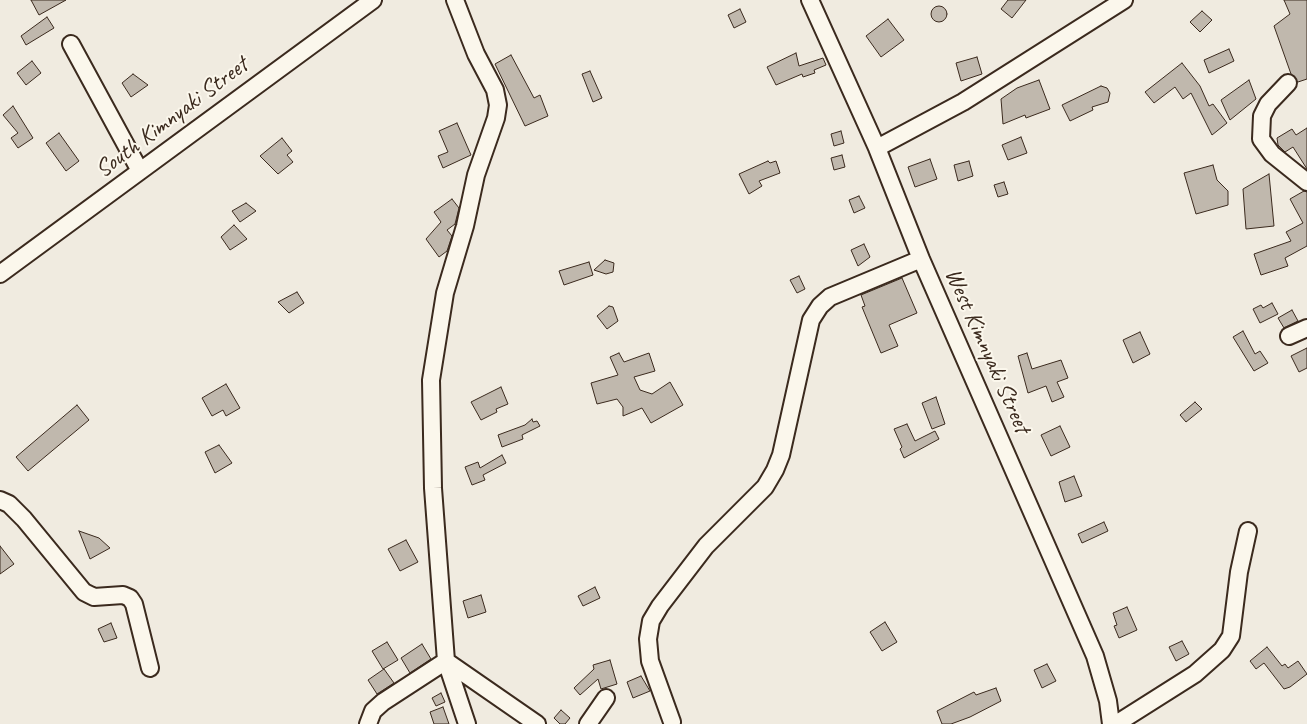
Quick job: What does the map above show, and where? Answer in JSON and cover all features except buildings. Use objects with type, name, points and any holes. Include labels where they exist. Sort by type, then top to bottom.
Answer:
[{"type":"street","name":"South Kimnyaki Street","points":[[0,274],[373,0]]},
{"type":"street","points":[[455,0],[476,54],[495,90],[498,105],[496,118],[476,175],[465,226],[445,293],[431,380],[433,488],[446,660],[467,724]]},
{"type":"street","name":"West Kimnyaki Street","points":[[810,0],[877,148],[921,259],[1095,656],[1108,701],[1110,724]]},
{"type":"street","points":[[877,148],[963,102],[1124,0]]},
{"type":"street","points":[[71,44],[140,171]]},
{"type":"street","points":[[1288,83],[1268,104],[1262,116],[1261,138],[1272,154],[1307,182]]},
{"type":"street","points":[[672,722],[650,662],[648,639],[651,621],[660,606],[706,546],[765,487],[775,470],[781,455],[811,320],[820,306],[830,297],[921,259]]},
{"type":"street","points":[[1289,336],[1307,328]]},
{"type":"street","points":[[0,500],[10,504],[24,519],[84,592],[94,597],[118,594],[130,598],[134,604],[150,668]]},
{"type":"street","points":[[1116,724],[1196,674],[1222,650],[1231,636],[1239,572],[1248,531]]},
{"type":"street","points":[[368,724],[373,711],[383,702],[446,660]]},
{"type":"street","points":[[446,660],[537,724]]},
{"type":"street","points":[[588,724],[606,698]]}]
